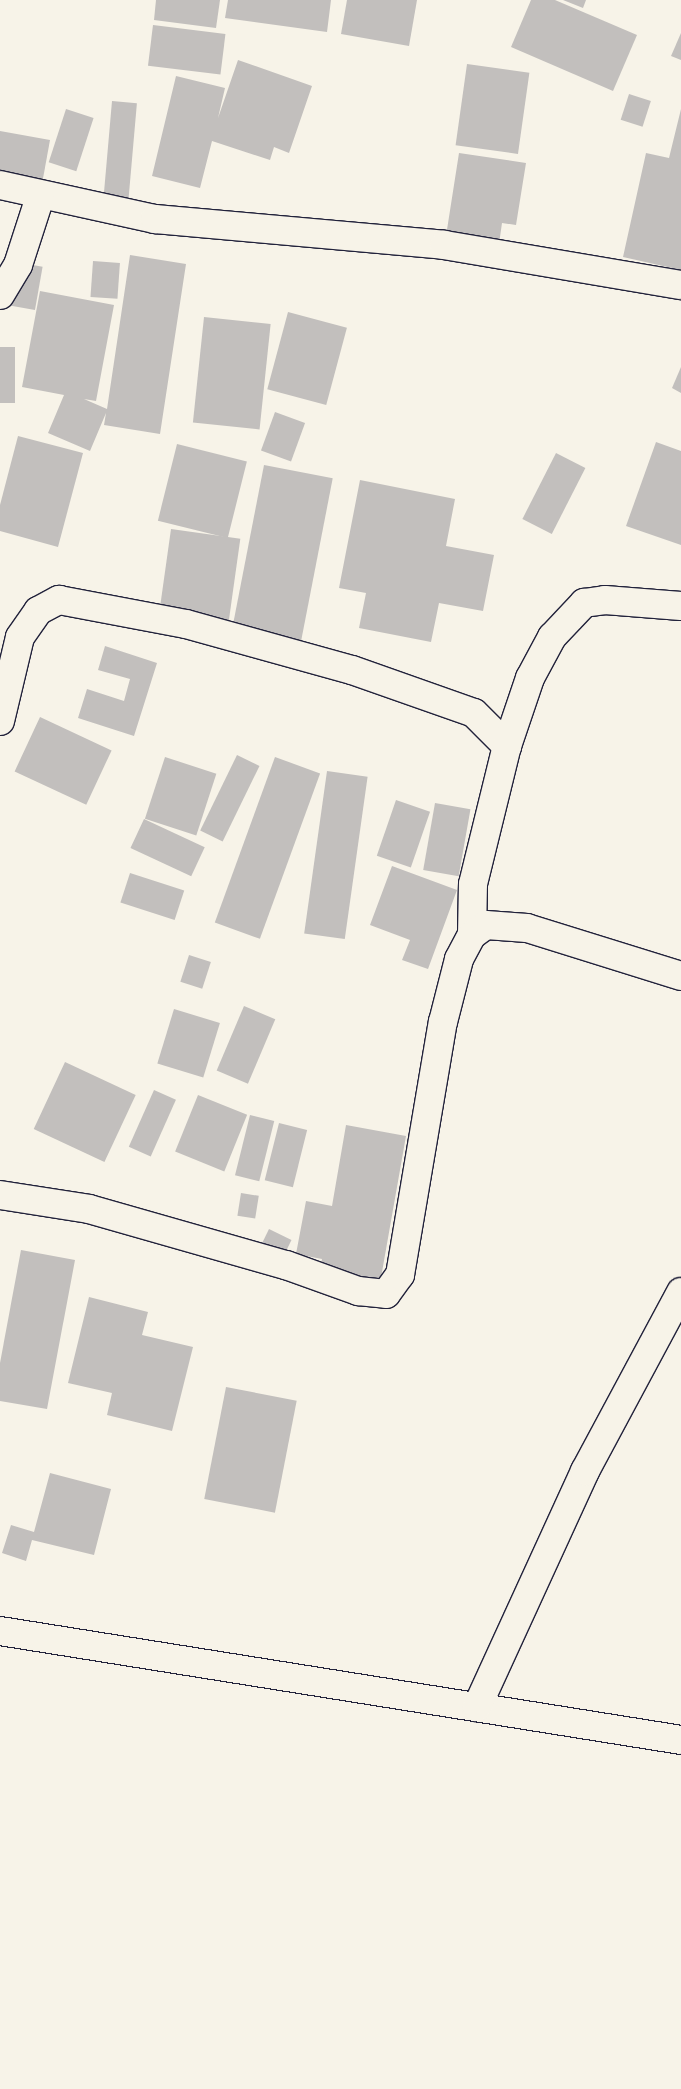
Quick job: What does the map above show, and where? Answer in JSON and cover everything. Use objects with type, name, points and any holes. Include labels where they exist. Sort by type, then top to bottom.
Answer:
[{"type":"street","points":[[0,185],[40,197],[155,219],[444,245],[681,285]]},
{"type":"street","points":[[0,295],[18,265],[40,197]]},
{"type":"street","points":[[0,721],[20,636],[38,611],[59,600],[186,624],[352,670],[474,713],[507,746]]},
{"type":"street","points":[[472,935],[473,884],[507,746],[523,699],[552,637],[584,603],[604,600],[681,606]]},
{"type":"street","points":[[474,713],[523,699]]},
{"type":"street","points":[[0,1195],[89,1209],[286,1265],[358,1291],[386,1294],[400,1275],[443,1022],[459,958],[472,935],[486,925],[527,928],[681,976]]},
{"type":"street","points":[[477,1707],[585,1472],[681,1292]]},
{"type":"street","points":[[0,1631],[681,1740]]},
{"type":"building","points":[[156,0],[220,0],[216,28],[154,20]]},
{"type":"building","points":[[228,0],[331,0],[327,32],[225,18]]},
{"type":"building","points":[[347,0],[417,0],[409,46],[341,34]]},
{"type":"building","points":[[531,0],[555,0],[637,35],[613,91],[511,47]]},
{"type":"building","points":[[563,0],[586,0],[583,8]]},
{"type":"building","points":[[153,25],[225,34],[220,75],[148,66]]},
{"type":"building","points":[[681,33],[681,60],[671,56]]},
{"type":"building","points":[[238,60],[312,86],[289,153],[274,147],[270,160],[212,141],[200,188],[152,176],[176,76],[225,88],[218,118]]},
{"type":"building","points":[[467,64],[529,73],[518,154],[456,145]]},
{"type":"building","points":[[629,94],[651,101],[643,127],[621,120]]},
{"type":"building","points":[[112,101],[137,103],[128,205],[103,203]]},
{"type":"building","points":[[66,109],[94,118],[76,171],[49,162]]},
{"type":"building","points":[[681,109],[681,270],[623,257],[646,153],[669,158]]},
{"type":"building","points":[[0,131],[50,140],[42,184],[0,177]]},
{"type":"building","points":[[459,153],[526,163],[516,225],[502,223],[499,244],[446,236]]},
{"type":"building","points":[[130,255],[186,264],[160,434],[104,425],[106,413],[90,451],[48,433],[64,395],[22,387],[40,291],[114,305],[96,401],[84,399],[107,409]]},
{"type":"building","points":[[93,261],[120,263],[117,299],[90,297]]},
{"type":"building","points":[[16,262],[43,267],[35,310],[8,305]]},
{"type":"building","points":[[288,312],[347,328],[326,405],[267,389]]},
{"type":"building","points":[[204,317],[271,324],[260,429],[193,422]]},
{"type":"building","points":[[0,347],[15,347],[15,403],[0,403]]},
{"type":"building","points":[[681,367],[681,393],[672,388]]},
{"type":"building","points":[[275,412],[305,423],[291,461],[261,451]]},
{"type":"building","points":[[18,436],[83,453],[58,547],[0,531],[0,505]]},
{"type":"building","points":[[656,442],[681,451],[681,545],[626,526]]},
{"type":"building","points":[[177,444],[247,461],[228,538],[158,521]]},
{"type":"building","points":[[556,453],[585,468],[552,534],[522,519]]},
{"type":"building","points":[[264,465],[333,478],[300,644],[232,631]]},
{"type":"building","points":[[360,480],[455,499],[446,546],[494,555],[483,611],[439,603],[431,642],[359,628],[366,593],[339,588]]},
{"type":"building","points":[[171,529],[240,539],[228,625],[159,615]]},
{"type":"building","points":[[105,646],[157,663],[134,736],[78,718],[87,689],[124,701],[130,679],[98,670]]},
{"type":"building","points":[[40,717],[112,750],[86,805],[15,771]]},
{"type":"building","points":[[237,755],[259,766],[223,841],[200,830]]},
{"type":"building","points":[[165,757],[216,774],[196,836],[145,819]]},
{"type":"building","points":[[275,757],[320,773],[260,939],[215,922]]},
{"type":"building","points":[[327,771],[368,777],[345,939],[304,933]]},
{"type":"building","points":[[396,800],[430,812],[411,868],[377,856]]},
{"type":"building","points":[[435,803],[470,809],[459,876],[423,870]]},
{"type":"building","points":[[144,819],[205,847],[191,876],[130,848]]},
{"type":"building","points":[[392,866],[457,890],[428,969],[402,960],[410,940],[370,925]]},
{"type":"building","points":[[130,873],[184,891],[175,920],[120,902]]},
{"type":"building","points":[[189,955],[211,962],[202,989],[180,982]]},
{"type":"building","points":[[244,1006],[275,1019],[248,1084],[217,1070]]},
{"type":"building","points":[[174,1009],[220,1023],[203,1078],[157,1064]]},
{"type":"building","points":[[65,1062],[136,1095],[104,1162],[34,1129]]},
{"type":"building","points":[[154,1090],[176,1100],[151,1156],[129,1147]]},
{"type":"building","points":[[198,1095],[247,1115],[224,1171],[175,1152]]},
{"type":"building","points":[[250,1115],[274,1121],[259,1181],[235,1175]]},
{"type":"building","points":[[279,1123],[307,1130],[293,1187],[265,1180]]},
{"type":"building","points":[[346,1125],[406,1136],[379,1289],[319,1278],[322,1259],[296,1254],[306,1201],[332,1206]]},
{"type":"building","points":[[241,1193],[259,1196],[255,1219],[237,1216]]},
{"type":"building","points":[[269,1229],[291,1240],[281,1262],[258,1251]]},
{"type":"building","points":[[21,1250],[75,1260],[47,1409],[0,1401],[0,1363]]},
{"type":"building","points":[[89,1297],[148,1312],[142,1335],[193,1347],[172,1431],[107,1415],[112,1393],[68,1383]]},
{"type":"building","points":[[226,1387],[297,1401],[275,1513],[204,1499]]},
{"type":"building","points":[[50,1473],[111,1489],[94,1555],[32,1540],[26,1561],[2,1553],[11,1525],[34,1532]]}]
